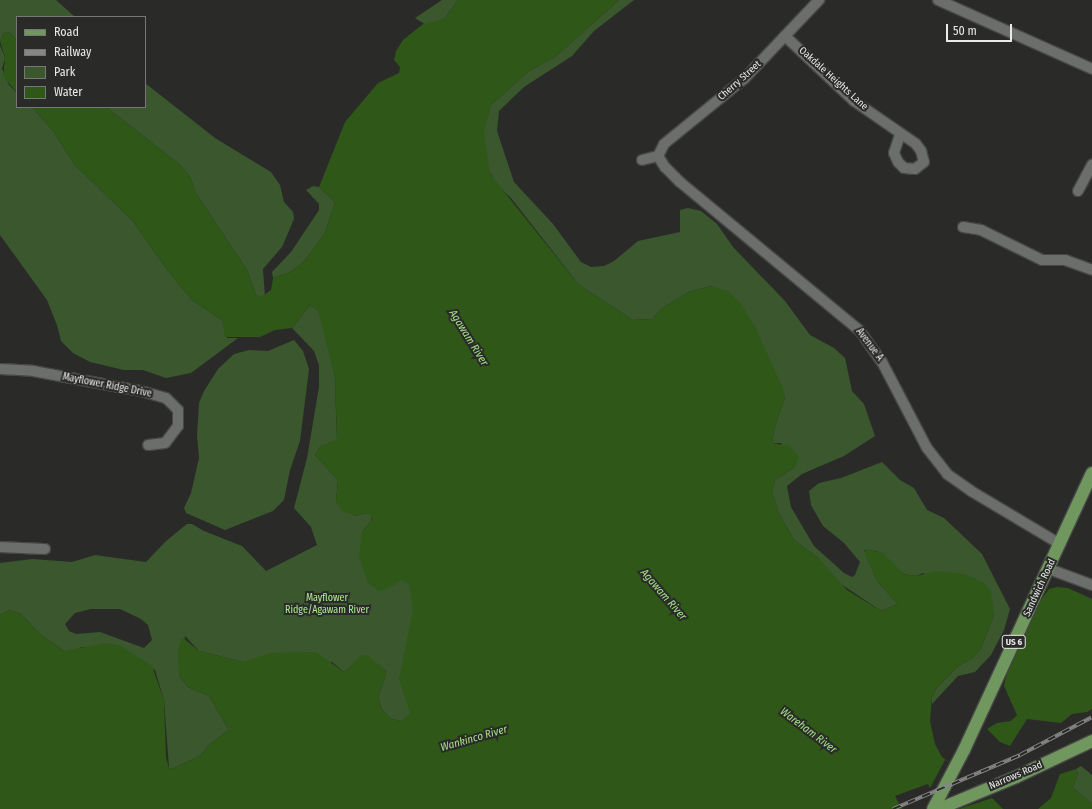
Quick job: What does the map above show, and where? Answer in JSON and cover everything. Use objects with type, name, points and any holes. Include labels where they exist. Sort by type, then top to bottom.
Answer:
[{"type":"main road","name":"Sandwich Road","points":[[933,809],[1049,569],[1092,473]]},
{"type":"main road","name":"Narrows Road","points":[[939,809],[1016,777],[1092,741]]},
{"type":"street","name":"Cherry Street","points":[[658,156],[664,144],[736,86],[818,0]]},
{"type":"street","points":[[938,0],[1092,68]]},
{"type":"street","name":"Oakdale Heights Lane","points":[[785,36],[854,101],[900,135]]},
{"type":"street","points":[[642,160],[658,156]]},
{"type":"street","name":"Avenue A","points":[[658,156],[662,164],[680,182],[860,331],[882,362],[925,444],[947,474],[971,492],[1060,544]]},
{"type":"street","points":[[1078,191],[1092,165]]},
{"type":"street","points":[[963,227],[981,230],[1042,260],[1065,260],[1092,270]]},
{"type":"street","name":"Mayflower Ridge Drive","points":[[0,369],[33,371],[141,391],[166,398],[178,410],[178,426],[165,443],[148,445]]},
{"type":"street","points":[[0,547],[45,549]]},
{"type":"street","points":[[1049,569],[1092,585]]},
{"type":"green space","points":[[0,0],[56,0],[74,16],[16,16],[16,39],[9,32],[4,33],[0,41]]},
{"type":"green space","points":[[442,0],[458,0],[444,19],[426,25],[415,18]]},
{"type":"green space","points":[[619,0],[634,0],[594,31],[572,56],[524,87],[499,111],[497,131],[514,182],[553,224],[581,262],[591,267],[604,266],[614,261],[638,241],[680,232],[680,210],[688,208],[701,211],[717,224],[733,247],[785,301],[810,335],[834,348],[845,358],[852,391],[864,404],[875,436],[844,456],[802,474],[787,486],[791,507],[814,546],[844,573],[852,577],[855,575],[860,562],[844,543],[823,526],[811,505],[809,491],[819,483],[841,478],[882,462],[900,480],[914,488],[927,510],[944,518],[982,554],[1010,609],[1004,630],[991,655],[975,672],[958,676],[932,704],[932,697],[937,687],[958,666],[973,658],[980,650],[994,615],[923,573],[916,576],[904,574],[877,551],[864,550],[877,581],[898,604],[881,611],[838,582],[818,558],[794,540],[778,512],[772,491],[775,480],[795,467],[781,443],[772,443],[774,429],[785,397],[711,286],[689,292],[664,307],[652,319],[633,320],[579,285],[511,198],[499,187],[488,170],[483,133],[491,105],[529,71],[555,57]]},
{"type":"green space","points":[[0,45],[5,58],[2,69],[9,85],[16,92],[16,108],[33,108],[54,132],[74,164],[132,220],[168,271],[192,300],[222,320],[227,338],[238,338],[191,373],[166,378],[143,370],[124,370],[90,362],[73,353],[61,341],[57,325],[47,300],[0,235]]},
{"type":"green space","points":[[146,84],[215,138],[271,172],[280,185],[284,202],[293,212],[294,219],[282,247],[263,269],[265,297],[260,298],[256,295],[247,270],[196,193],[190,177],[179,164],[107,108],[146,108]]},
{"type":"green space","points":[[313,186],[319,187],[335,202],[325,233],[303,263],[290,272],[273,278],[272,272],[291,252],[319,210],[319,204],[306,190]]},
{"type":"green space","name":"Mayflower Ridge/Agawam River","points":[[310,305],[318,310],[324,327],[335,378],[337,440],[320,447],[315,455],[338,480],[336,502],[355,516],[365,513],[372,514],[371,521],[362,532],[419,576],[411,713],[402,721],[391,719],[382,710],[378,698],[386,674],[357,661],[344,672],[332,662],[243,662],[199,651],[185,636],[179,676],[188,687],[209,696],[229,730],[210,744],[200,756],[172,769],[169,768],[164,700],[155,670],[82,647],[69,653],[40,634],[21,614],[9,610],[0,615],[0,563],[32,559],[72,562],[95,555],[146,562],[166,541],[187,524],[192,524],[204,531],[242,546],[266,571],[317,545],[311,527],[294,508],[307,458],[319,387],[319,365],[314,351],[292,328]],"holes":[[[91,609],[120,609],[141,619],[148,625],[152,640],[144,648],[100,632],[76,634],[69,631],[65,624],[75,613]]]},
{"type":"green space","points":[[294,340],[303,351],[309,369],[300,441],[290,470],[284,500],[273,511],[225,530],[186,513],[184,508],[191,493],[199,458],[197,436],[199,403],[204,391],[218,369],[234,354],[249,350],[268,351]]},
{"type":"green space","points":[[1081,766],[1092,775],[1092,804],[1073,788],[1078,773],[1076,769]]},
{"type":"water","points":[[458,0],[619,0],[555,57],[529,71],[491,105],[484,133],[490,174],[579,285],[633,320],[652,319],[664,307],[689,292],[711,286],[728,291],[741,304],[755,327],[784,391],[785,397],[774,429],[772,443],[789,446],[799,457],[795,467],[775,480],[772,491],[778,512],[794,540],[818,558],[847,590],[881,611],[898,604],[877,581],[864,552],[867,549],[883,553],[904,574],[916,576],[937,571],[963,574],[983,582],[991,591],[994,615],[980,650],[973,658],[958,666],[937,687],[932,697],[930,721],[935,744],[942,757],[982,788],[1003,809],[0,809],[0,615],[9,610],[21,614],[40,634],[64,651],[107,643],[121,646],[152,666],[164,700],[166,758],[169,768],[172,769],[200,756],[210,744],[229,730],[209,696],[188,687],[179,676],[178,650],[182,637],[199,651],[243,662],[271,653],[316,652],[344,672],[362,655],[367,655],[387,671],[378,698],[382,710],[391,719],[402,721],[410,713],[399,679],[413,610],[409,584],[402,580],[387,589],[379,591],[368,583],[359,556],[362,532],[371,521],[372,515],[365,513],[355,516],[342,511],[336,502],[338,480],[315,455],[320,447],[337,439],[335,378],[318,310],[310,305],[292,328],[275,330],[260,337],[225,337],[222,320],[192,300],[168,271],[132,220],[74,164],[54,132],[33,108],[107,108],[179,164],[190,177],[196,193],[247,270],[256,295],[260,298],[271,290],[273,278],[290,272],[303,263],[325,233],[335,202],[319,187],[345,122],[378,83],[399,73],[400,67],[394,60],[396,51],[403,40],[423,24],[444,19]]},
{"type":"water","points":[[9,32],[16,39],[16,92],[3,76],[5,58],[0,41],[4,33]]},
{"type":"water","points":[[1057,587],[1068,588],[1092,599],[1092,709],[1087,712],[1072,714],[1061,723],[1027,719],[1010,746],[1000,742],[987,729],[997,723],[1011,721],[1017,715],[1004,686],[1009,664],[1041,600],[1049,589]]},
{"type":"water","points":[[1076,769],[1078,773],[1073,788],[1092,804],[1092,809],[1038,809],[1051,798],[1060,774]]},
{"type":"pier","points":[[945,760],[961,770],[992,798],[959,809],[902,809],[895,796],[928,784],[930,788]]},
{"type":"railway","points":[[893,809],[1020,755],[1092,717]]},
{"type":"water label","name":"Agawam River","points":[[468,338]]},
{"type":"water label","name":"Agawam River","points":[[663,595]]},
{"type":"water label","name":"Wareham River","points":[[808,731]]},
{"type":"water label","name":"Wankinco River","points":[[474,739]]}]
